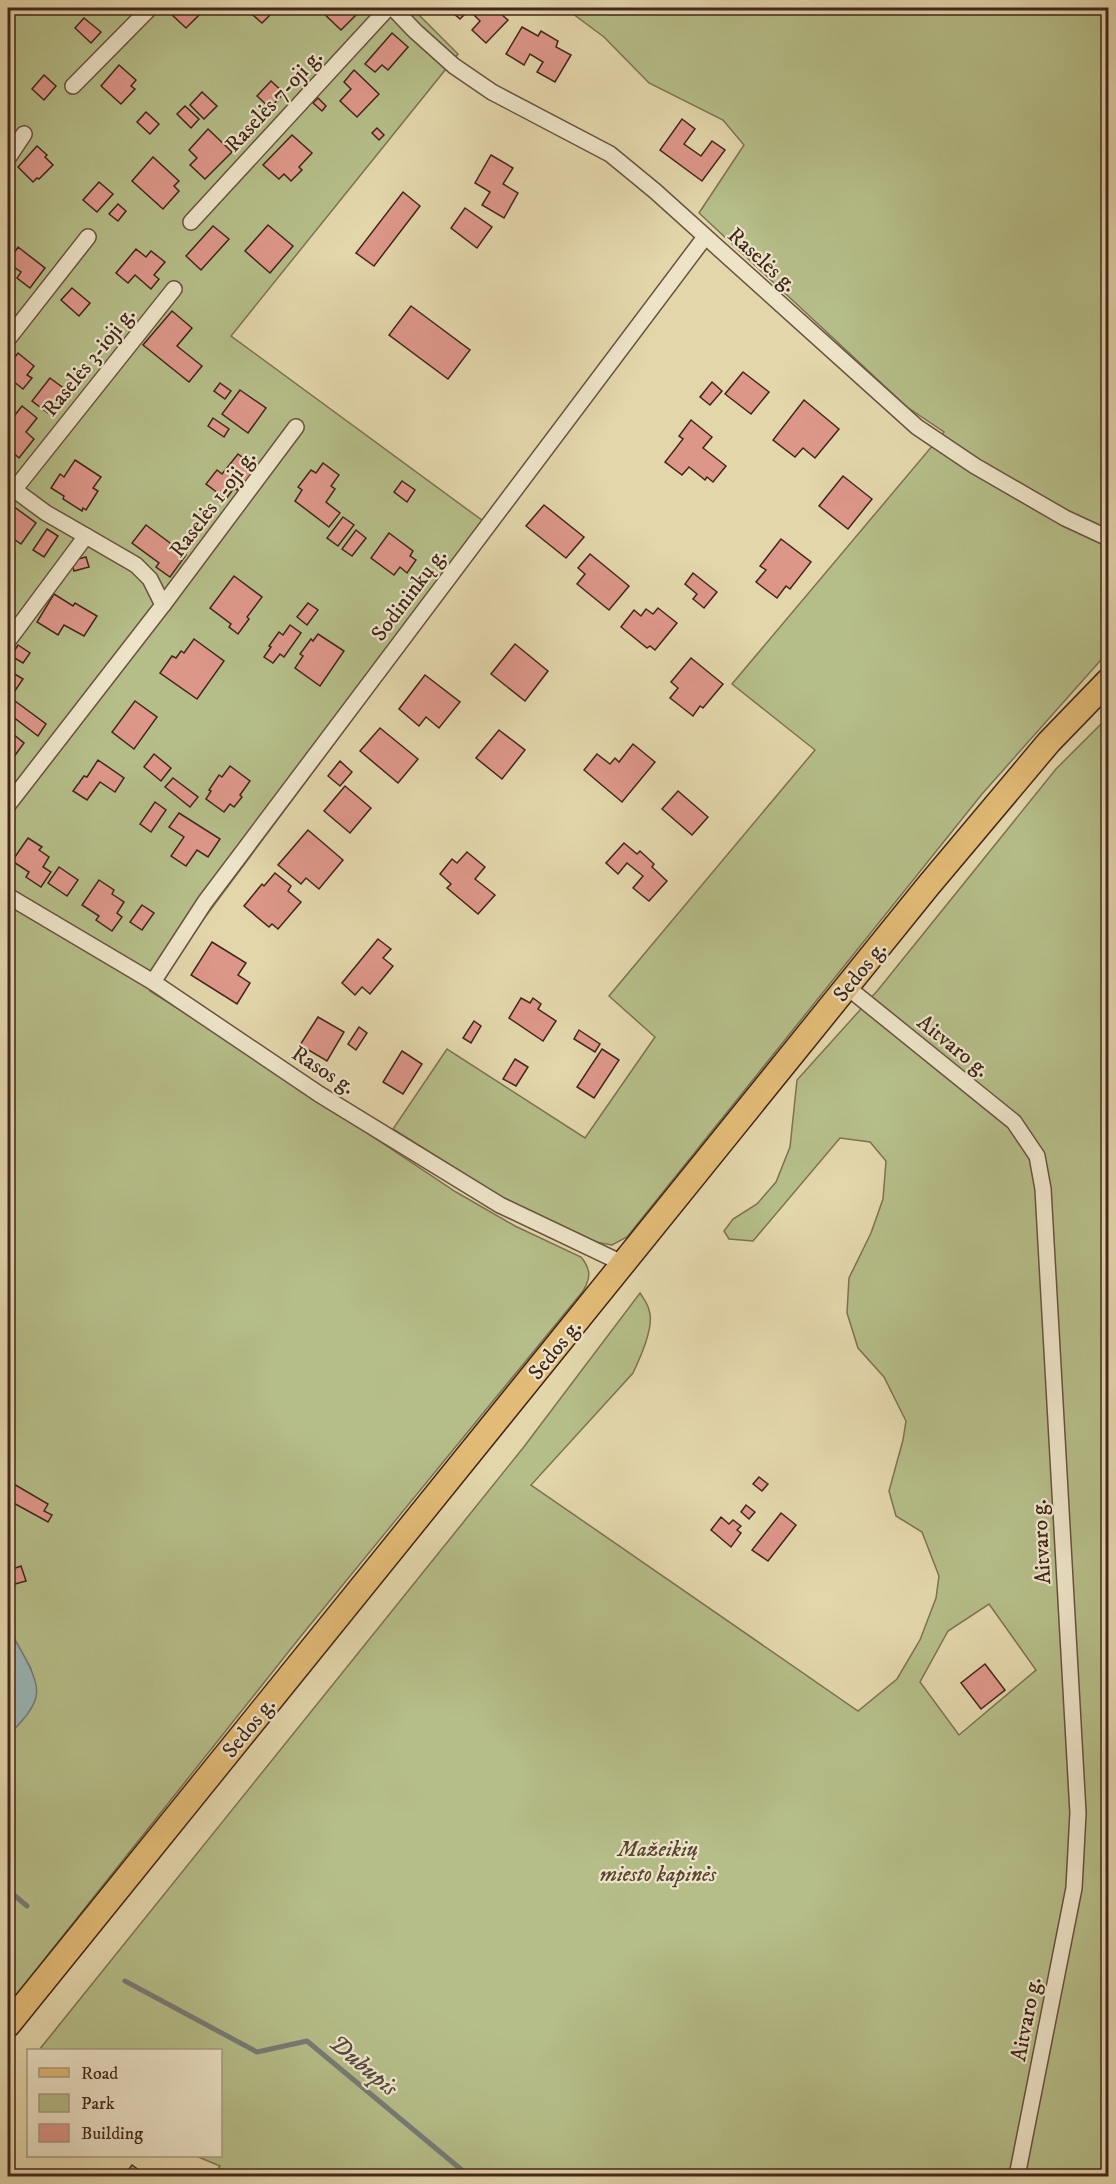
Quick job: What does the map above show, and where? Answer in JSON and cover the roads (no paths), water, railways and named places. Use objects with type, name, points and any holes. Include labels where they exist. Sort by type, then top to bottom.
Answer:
[{"type":"main road","name":"Sedos g.","points":[[8,2025],[995,805],[1049,742],[1108,681]]},
{"type":"street","points":[[73,86],[150,8]]},
{"type":"street","name":"Raselės 7-oji g.","points":[[191,222],[388,8]]},
{"type":"street","name":"Raselės g.","points":[[393,8],[454,66],[492,93],[610,154],[655,191],[917,427],[993,477],[1065,518],[1108,538]]},
{"type":"street","points":[[8,158],[24,134]]},
{"type":"street","points":[[8,339],[88,237]]},
{"type":"street","name":"Sodininkų g.","points":[[153,982],[205,902],[705,237]]},
{"type":"street","name":"Raselės 3-ioji g.","points":[[11,487],[174,289]]},
{"type":"street","name":"Raselės 1-oji g.","points":[[8,805],[163,605],[296,427]]},
{"type":"street","points":[[11,487],[46,513],[136,565],[150,579],[163,605]]},
{"type":"street","points":[[8,641],[86,536]]},
{"type":"street","name":"Rasos g.","points":[[8,896],[153,982],[319,1094],[500,1205],[624,1264]]},
{"type":"street","name":"Aitvaro g.","points":[[847,987],[1014,1122],[1037,1156],[1043,1189],[1078,1813],[1074,1888],[1017,2176]]},
{"type":"water","points":[[8,1627],[32,1672],[37,1689],[32,1708],[8,1736]]},
{"type":"waterway","points":[[8,1890],[27,1906]]},
{"type":"waterway","name":"Dubupis","points":[[125,1981],[257,2052],[307,2041],[469,2176]]},
{"type":"park label","name":"Mažeikių miesto kapinės","points":[[658,1860]]}]
